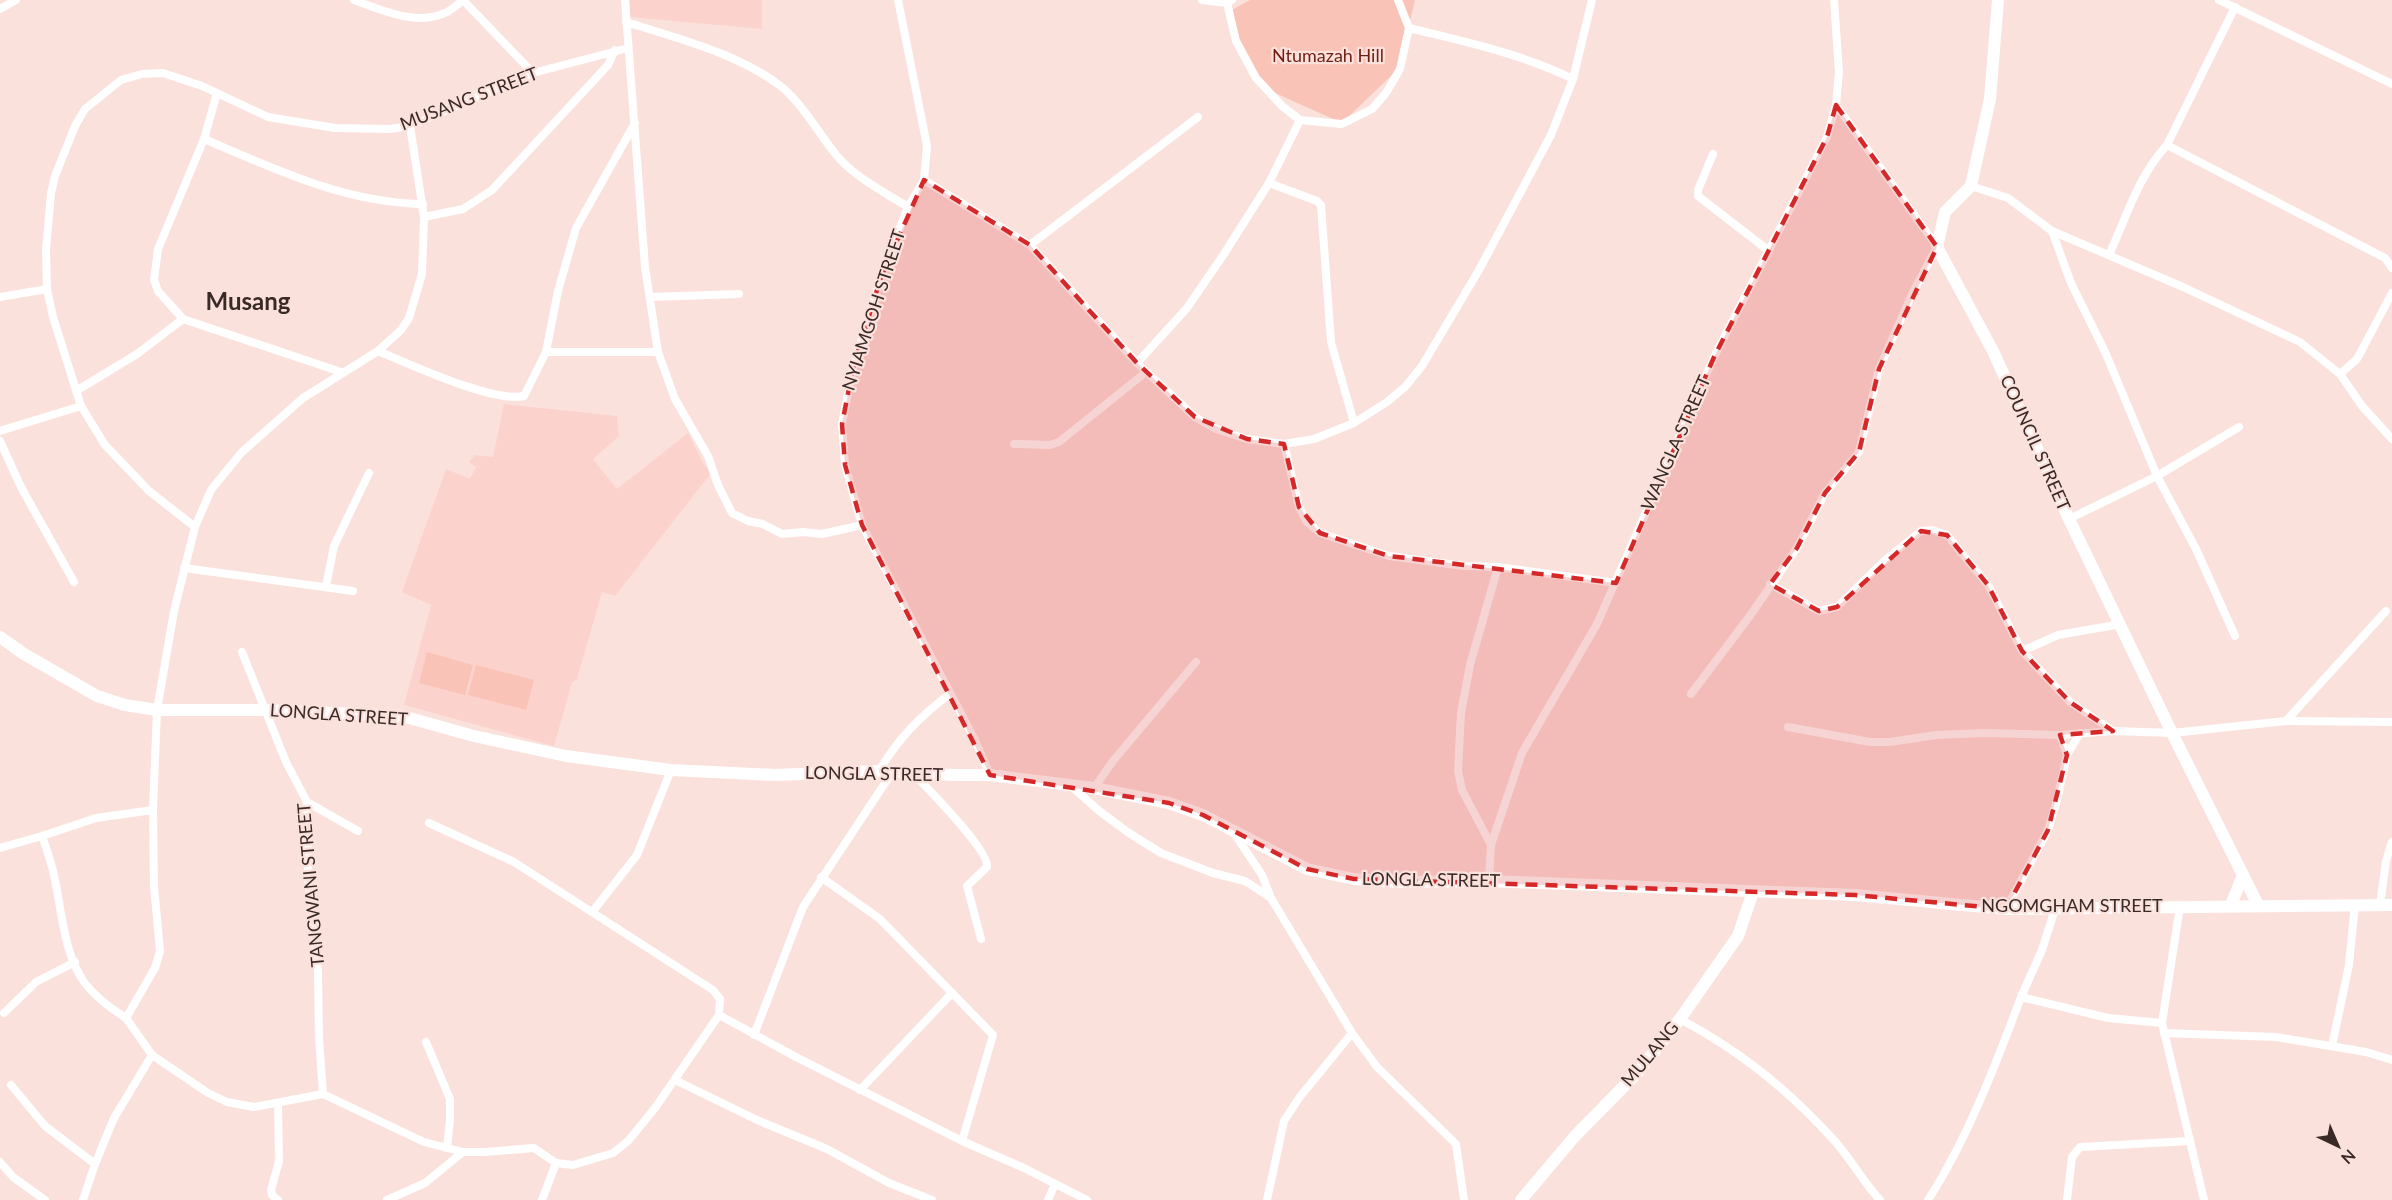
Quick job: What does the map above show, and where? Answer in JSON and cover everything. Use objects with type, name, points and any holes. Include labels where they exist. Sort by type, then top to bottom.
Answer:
[{"type":"main road","points":[[1937,247],[1945,212],[1971,186],[1990,99],[1998,0]]},
{"type":"main road","name":"COUNCIL STREET","points":[[1937,247],[1994,351],[2069,519],[2258,905]]},
{"type":"main road","name":"LONGLA STREET","points":[[0,637],[24,654],[97,696],[125,705],[157,710],[264,710],[402,717],[474,736],[566,756],[671,770],[775,775],[879,771],[954,775],[990,774],[1094,788],[1169,803],[1203,815],[1312,871],[1354,879],[1400,882],[1489,881],[1753,892]]},
{"type":"main road","points":[[2231,905],[2244,875]]},
{"type":"main road","name":"NGOMGHAM STREET","points":[[1753,892],[1855,895],[2006,909],[2386,905]]},
{"type":"main road","name":"MULANG","points":[[1521,1200],[1575,1136],[1638,1072],[1680,1018],[1738,936],[1753,892]]},
{"type":"street","points":[[0,9],[16,0]]},
{"type":"street","points":[[354,0],[408,17],[431,16],[447,12],[463,0],[533,73]]},
{"type":"street","points":[[625,0],[645,267],[658,352],[675,399],[708,456],[718,485],[732,513],[748,521],[763,524],[782,534],[802,532],[822,534],[862,525]]},
{"type":"street","name":"NYIAMGOH STREET","points":[[898,0],[927,146],[924,180],[908,207],[881,277],[846,395],[842,424],[845,465],[862,525],[975,740],[990,774]]},
{"type":"street","points":[[1202,0],[1230,1],[1236,41],[1256,78],[1282,106],[1300,120],[1342,124],[1372,109],[1386,93],[1401,69],[1409,28],[1398,0]]},
{"type":"street","points":[[924,180],[1030,245],[1137,363],[1195,417],[1216,429],[1247,439],[1284,444],[1314,439],[1354,423],[1387,402],[1405,387],[1422,366],[1479,270],[1551,135],[1573,79],[1592,0]]},
{"type":"street","name":"WANGLA STREET","points":[[1489,881],[1491,845],[1522,753],[1597,624],[1714,357],[1827,137],[1836,105],[1839,72],[1834,0]]},
{"type":"street","points":[[2219,0],[2392,84]]},
{"type":"street","points":[[2109,255],[2140,182],[2167,145],[2235,7]]},
{"type":"street","points":[[626,22],[683,40],[765,75],[785,90],[838,158],[859,176],[908,207]]},
{"type":"street","points":[[1409,28],[1508,52],[1540,63],[1573,79]]},
{"type":"street","name":"MUSANG STREET","points":[[195,526],[149,491],[105,445],[81,406],[47,290],[45,250],[51,193],[55,176],[75,126],[86,110],[121,80],[142,74],[163,73],[218,93],[267,117],[335,128],[390,129],[410,126],[533,73],[628,48]]},
{"type":"street","points":[[424,217],[463,209],[492,190],[608,65],[615,50]]},
{"type":"street","points":[[218,93],[204,139],[158,249],[154,279],[158,291],[183,320],[341,372]]},
{"type":"street","points":[[1691,694],[1797,548],[1825,493],[1859,452],[1879,369],[1912,294],[1937,247],[1836,105]]},
{"type":"street","points":[[1030,245],[1198,117]]},
{"type":"street","points":[[1137,363],[1187,308],[1269,183],[1300,120]]},
{"type":"street","points":[[378,351],[442,378],[497,395],[516,398],[526,394],[546,352],[558,291],[573,236],[635,123]]},
{"type":"street","points":[[126,1018],[155,968],[160,951],[154,886],[153,810],[157,710],[174,611],[195,526],[211,490],[242,453],[303,398],[341,372],[378,351],[401,330],[409,318],[422,274],[424,217],[410,126]]},
{"type":"street","points":[[204,139],[325,188],[400,204],[423,204]]},
{"type":"street","points":[[2167,145],[2388,258],[2392,268]]},
{"type":"street","points":[[1713,154],[1698,190],[1698,196],[1769,251]]},
{"type":"street","points":[[1269,183],[1317,201],[1321,205],[1331,342],[1354,423]]},
{"type":"street","points":[[1971,186],[2008,198],[2052,231],[2183,287],[2300,342],[2340,374],[2362,406],[2392,439]]},
{"type":"street","points":[[2052,231],[2071,283],[2106,354],[2157,476],[2196,549],[2235,636]]},
{"type":"street","points":[[0,297],[47,290]]},
{"type":"street","points":[[2340,374],[2357,359],[2392,293]]},
{"type":"street","points":[[650,297],[739,294]]},
{"type":"street","points":[[76,391],[137,354],[183,320]]},
{"type":"street","points":[[546,352],[658,352]]},
{"type":"street","points":[[1014,444],[1050,445],[1059,442],[1146,372]]},
{"type":"street","points":[[0,431],[81,406]]},
{"type":"street","points":[[2069,519],[2157,476],[2239,428]]},
{"type":"street","points":[[0,441],[21,488],[74,582]]},
{"type":"street","points":[[1284,444],[1299,507],[1307,522],[1320,533],[1389,556],[1464,566],[1498,567],[1616,583]]},
{"type":"street","points":[[326,586],[334,546],[369,473]]},
{"type":"street","points":[[1770,584],[1819,611],[1837,607],[1884,561],[1921,531],[1932,530],[1947,535],[1988,585],[2022,651],[2070,702],[2113,731]]},
{"type":"street","points":[[1491,845],[1462,790],[1458,771],[1461,713],[1470,665],[1498,567]]},
{"type":"street","points":[[184,568],[353,591]]},
{"type":"street","points":[[2286,722],[2386,611]]},
{"type":"street","points":[[2022,651],[2058,635],[2121,624]]},
{"type":"street","name":"TANGWANI STREET","points":[[242,652],[286,762],[307,802],[308,880],[318,972],[323,1094]]},
{"type":"street","points":[[1094,788],[1113,761],[1196,662]]},
{"type":"street","points":[[879,771],[905,732],[950,694]]},
{"type":"street","points":[[1788,727],[1870,742],[1890,742],[1936,735],[1984,733],[2060,735],[2113,731],[2172,733],[2286,722],[2392,722]]},
{"type":"street","points":[[2006,909],[2048,830],[2067,755],[2080,733]]},
{"type":"street","points":[[2060,735],[2067,755]]},
{"type":"street","points":[[593,911],[637,855],[671,770]]},
{"type":"street","points":[[754,1035],[803,907],[893,771]]},
{"type":"street","points":[[912,772],[957,819],[986,858],[987,867],[968,886],[981,939]]},
{"type":"street","points":[[1070,785],[1129,833],[1161,852],[1213,873],[1245,880],[1271,898]]},
{"type":"street","points":[[307,802],[358,831]]},
{"type":"street","points":[[0,848],[96,819],[153,810]]},
{"type":"street","points":[[42,836],[53,871],[61,918],[83,980],[95,996],[126,1018],[152,1055],[208,1093],[227,1102],[254,1107],[323,1094],[405,1134],[463,1152],[534,1148],[556,1163],[573,1165],[613,1153],[628,1141],[675,1080],[719,1015],[720,999],[713,990],[514,862],[429,823]]},
{"type":"street","points":[[1232,830],[1262,875],[1271,898],[1352,1033],[1377,1067],[1456,1144],[1464,1200]]},
{"type":"street","points":[[2386,905],[2386,861],[2392,842]]},
{"type":"street","points":[[821,877],[880,920],[993,1035],[962,1141]]},
{"type":"street","points":[[2332,1046],[2349,965],[2355,904]]},
{"type":"street","points":[[2180,906],[2162,1023],[2204,1200]]},
{"type":"street","points":[[1928,1200],[1946,1172],[2002,1047],[2042,950],[2055,909]]},
{"type":"street","points":[[4,1013],[36,982],[75,962]]},
{"type":"street","points":[[860,1090],[952,993]]},
{"type":"street","points":[[2021,997],[2108,1018],[2162,1023]]},
{"type":"street","points":[[719,1015],[860,1090],[1087,1200]]},
{"type":"street","points":[[1680,1018],[1710,1035],[1770,1076],[1834,1139],[1880,1200]]},
{"type":"street","points":[[1267,1200],[1284,1121],[1299,1098],[1352,1033]]},
{"type":"street","points":[[2164,1033],[2254,1035],[2332,1046],[2392,1060]]},
{"type":"street","points":[[426,1041],[450,1099],[447,1148]]},
{"type":"street","points":[[83,1200],[114,1118],[152,1055]]},
{"type":"street","points":[[675,1080],[932,1200]]},
{"type":"street","points":[[11,1085],[45,1126],[95,1164]]},
{"type":"street","points":[[278,1103],[279,1161],[271,1190],[272,1195],[278,1200]]},
{"type":"street","points":[[2067,1200],[2072,1157],[2080,1147],[2189,1141]]},
{"type":"street","points":[[387,1200],[425,1184],[463,1152]]},
{"type":"street","points":[[0,1162],[33,1193],[45,1200]]},
{"type":"street","points":[[542,1200],[556,1163]]},
{"type":"street","points":[[1048,1200],[1055,1184]]},
{"type":"highlighted area","points":[[1836,105],[1937,247],[1879,369],[1859,452],[1825,493],[1797,548],[1770,584],[1819,611],[1837,607],[1921,531],[1947,535],[1988,585],[2022,651],[2070,702],[2113,731],[2060,735],[2067,755],[2048,830],[2006,909],[1855,895],[1354,879],[1307,869],[1203,815],[1169,803],[990,775],[862,525],[845,465],[842,424],[853,368],[881,277],[924,180],[1030,245],[1137,363],[1195,417],[1247,439],[1284,444],[1299,507],[1320,533],[1389,556],[1616,583],[1714,357],[1827,137]]},
{"type":"shaded area","points":[[630,0],[762,0],[762,29],[630,17]]},
{"type":"shaded area","points":[[504,404],[617,416],[619,436],[593,459],[617,489],[688,433],[704,465],[712,472],[615,596],[602,592],[577,679],[572,682],[554,746],[404,705],[431,605],[402,592],[446,469],[470,479],[476,467],[469,462],[475,455],[493,457]]},
{"type":"green space","name":"Ntumazah Hill","points":[[1250,0],[1415,0],[1398,69],[1342,123],[1264,88],[1237,40],[1230,11]]},
{"type":"green space","points":[[427,652],[473,665],[465,695],[419,683]]},
{"type":"green space","points":[[476,665],[534,680],[526,710],[468,695]]},
{"type":"district","name":"Musang","points":[[248,302]]}]
